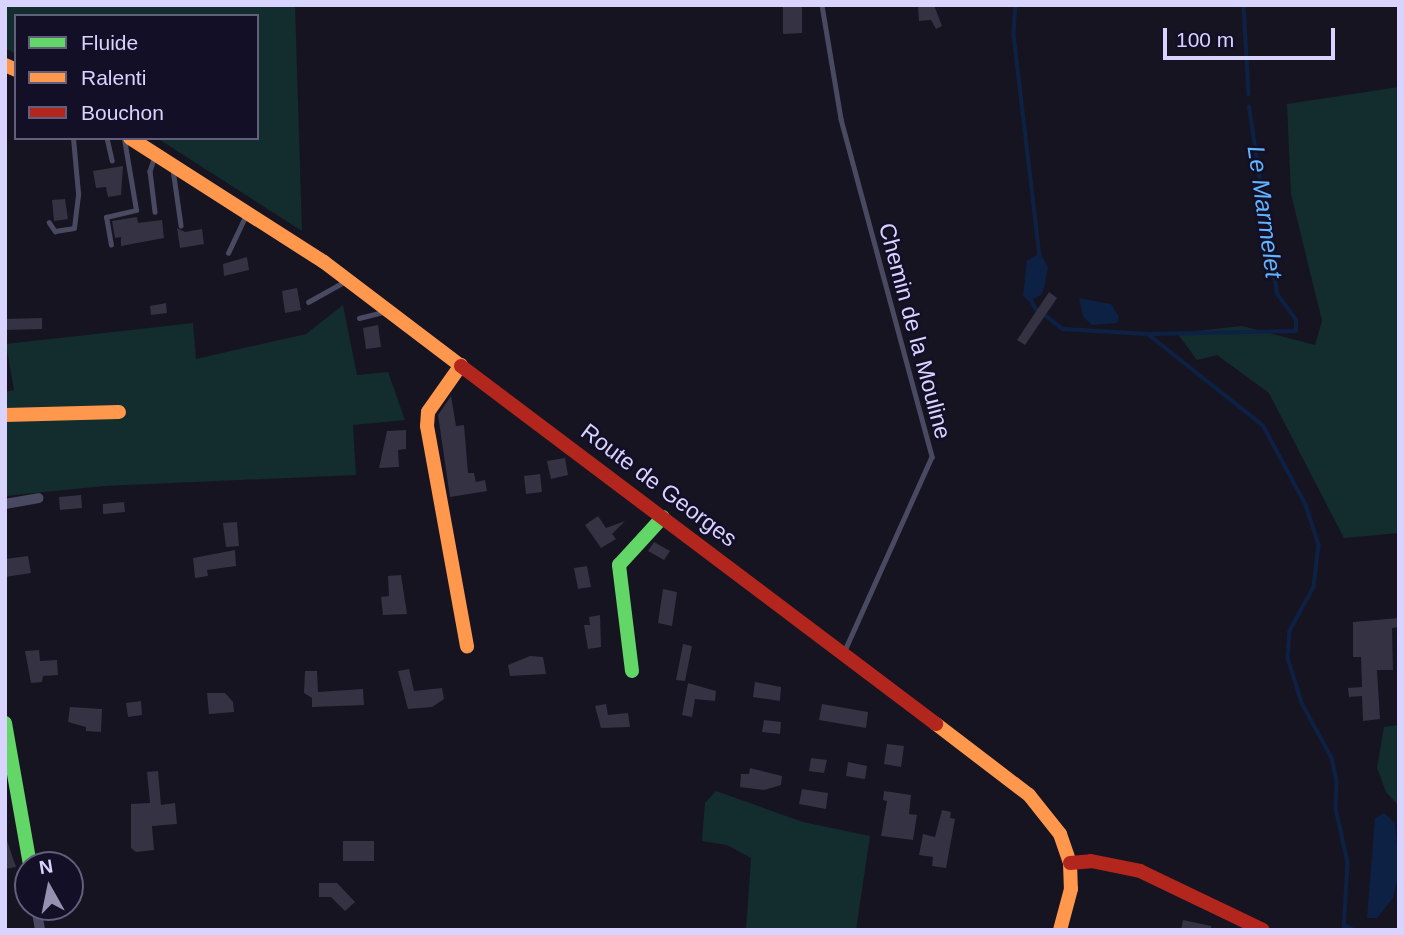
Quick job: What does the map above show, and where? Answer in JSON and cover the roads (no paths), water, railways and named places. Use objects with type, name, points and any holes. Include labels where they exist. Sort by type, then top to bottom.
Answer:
[{"type":"street","name":"Route de Georges","points":[[133,140],[248,211],[347,279],[844,652],[1029,795],[1060,834],[1070,863],[1071,889],[1060,930]]},
{"type":"street","points":[[461,365],[428,412],[427,426],[467,646]]},
{"type":"street","points":[[5,415],[119,412]]},
{"type":"street","points":[[5,503],[38,498]]},
{"type":"street","points":[[632,671],[622,616],[619,565],[663,517]]},
{"type":"street","points":[[5,723],[28,851]]},
{"type":"street","points":[[1070,863],[1091,861],[1140,871],[1263,930]]},
{"type":"lane","name":"Chemin de la Mouline","points":[[822,5],[841,119],[932,457],[844,652]]},
{"type":"lane","points":[[49,222],[55,231],[74,228],[78,193],[72,140]]},
{"type":"lane","points":[[107,140],[111,160]]},
{"type":"lane","points":[[111,246],[106,217],[136,210],[124,140]]},
{"type":"lane","points":[[155,212],[150,171],[156,155]]},
{"type":"lane","points":[[173,165],[181,225]]},
{"type":"lane","points":[[228,253],[248,211]]},
{"type":"lane","points":[[309,302],[347,279]]},
{"type":"lane","points":[[359,318],[387,310]]},
{"type":"water","points":[[1040,253],[1048,267],[1045,284],[1042,294],[1029,302],[1023,295],[1027,261]]},
{"type":"water","points":[[1079,298],[1111,304],[1119,317],[1117,323],[1092,325],[1083,317]]},
{"type":"water","points":[[1384,813],[1395,823],[1399,871],[1393,898],[1377,918],[1367,918],[1375,818]]},
{"type":"waterway","points":[[1016,5],[1014,35],[1040,256]]},
{"type":"waterway","name":"Le Marmelet","points":[[1244,5],[1249,94]]},
{"type":"waterway","name":"Le Marmelet","points":[[1149,334],[1296,331],[1296,320],[1277,294],[1249,107]]},
{"type":"waterway","points":[[1030,298],[1037,310]]},
{"type":"waterway","points":[[1045,315],[1063,329],[1148,334],[1263,425],[1306,505],[1319,545],[1314,587],[1290,631],[1288,658],[1302,703],[1332,758],[1337,781],[1336,808],[1348,863],[1344,930]]},
{"type":"waterway","name":"Le Marmelet","points":[[1345,925],[1354,930]]}]
